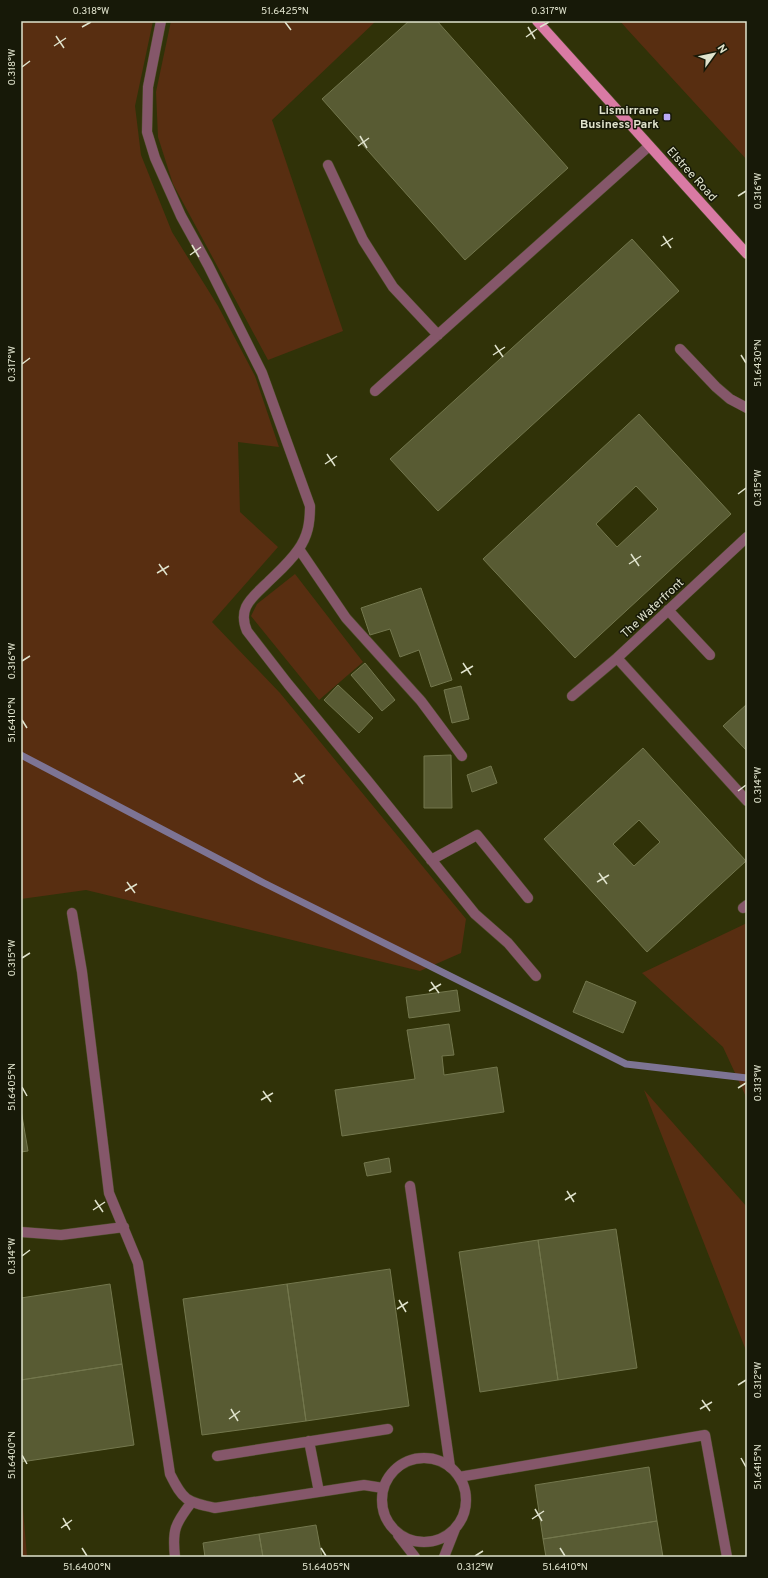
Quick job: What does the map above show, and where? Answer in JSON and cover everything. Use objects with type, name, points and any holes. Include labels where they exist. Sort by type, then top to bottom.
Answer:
[{"type":"main road","name":"Elstree Road","points":[[537,21],[747,254]]},
{"type":"street","points":[[161,21],[148,87],[147,132],[155,158],[180,216],[208,265],[262,373],[310,506],[310,524],[299,549],[286,565],[250,599],[245,608],[244,621],[247,632],[475,914],[508,943],[536,976]]},
{"type":"street","points":[[375,391],[649,146]]},
{"type":"street","points":[[328,165],[363,240],[393,287],[438,335]]},
{"type":"street","points":[[680,349],[716,387],[730,399],[747,408]]},
{"type":"street","name":"The Waterfront","points":[[572,696],[617,658],[747,537]]},
{"type":"street","points":[[299,549],[346,618],[421,701],[462,756]]},
{"type":"street","points":[[668,610],[710,655]]},
{"type":"street","points":[[617,658],[747,801]]},
{"type":"street","points":[[431,860],[477,835],[528,898]]},
{"type":"street","points":[[72,914],[82,972],[109,1193],[138,1263],[170,1474],[178,1491],[191,1503],[215,1508],[364,1485],[383,1488]]},
{"type":"street","points":[[410,1186],[450,1467]]},
{"type":"street","points":[[21,1232],[61,1235],[124,1227]]},
{"type":"street","points":[[217,1456],[388,1429]]},
{"type":"street","points":[[459,1477],[705,1435],[728,1557]]},
{"type":"street","points":[[309,1442],[319,1492]]},
{"type":"street","points":[[415,1557],[388,1521],[383,1510],[383,1488],[389,1476],[399,1466],[411,1460],[424,1458],[438,1460],[450,1467],[459,1477],[465,1490],[466,1503],[462,1517],[455,1529],[444,1557]]},
{"type":"street","points":[[175,1557],[173,1539],[174,1531],[182,1515],[191,1503]]},
{"type":"street","points":[[394,1530],[405,1538],[418,1542],[432,1542],[444,1537],[455,1529]]},
{"type":"shaded area","points":[[21,21],[153,21],[135,106],[141,155],[172,232],[218,306],[255,376],[279,447],[238,442],[240,512],[278,547],[212,622],[280,693],[466,919],[461,953],[420,971],[86,890],[21,899]]},
{"type":"shaded area","points":[[171,21],[376,21],[272,120],[343,331],[268,360],[173,184],[158,137],[156,92]]},
{"type":"shaded area","points":[[620,21],[747,21],[747,160],[627,29]]},
{"type":"shaded area","points":[[295,574],[363,662],[319,700],[251,616],[257,604]]},
{"type":"shaded area","points":[[747,923],[747,1099],[723,1047],[642,973]]},
{"type":"shaded area","points":[[644,1090],[747,1207],[747,1353]]},
{"type":"shaded area","points":[[21,1485],[27,1557],[21,1557]]},
{"type":"building","points":[[409,21],[437,21],[568,168],[465,260],[322,99]]},
{"type":"building","points":[[632,239],[679,291],[438,511],[390,459]]},
{"type":"building","points":[[639,414],[731,514],[575,658],[483,559]],"holes":[[[636,486],[658,509],[617,547],[596,524]]]},
{"type":"building","points":[[421,588],[452,680],[431,687],[419,650],[400,657],[390,629],[370,635],[361,608]]},
{"type":"building","points":[[365,663],[395,700],[382,711],[351,675]]},
{"type":"building","points":[[338,685],[373,718],[359,733],[324,700]]},
{"type":"building","points":[[461,686],[469,719],[452,723],[444,690]]},
{"type":"building","points":[[747,704],[747,751],[723,726]]},
{"type":"building","points":[[643,748],[746,861],[647,952],[544,839]],"holes":[[[639,820],[660,842],[634,866],[613,844]]]},
{"type":"building","points":[[451,755],[452,808],[424,808],[424,756]]},
{"type":"building","points":[[491,766],[497,783],[472,792],[467,775]]},
{"type":"building","points":[[586,981],[636,1002],[623,1033],[573,1012]]},
{"type":"building","points":[[457,990],[460,1011],[409,1018],[406,997]]},
{"type":"building","points":[[449,1024],[454,1055],[442,1056],[444,1075],[497,1067],[504,1112],[342,1136],[335,1090],[415,1079],[407,1030]]},
{"type":"building","points":[[21,1110],[28,1151],[21,1152]]},
{"type":"building","points":[[389,1158],[391,1172],[367,1176],[364,1163]]},
{"type":"building","points":[[616,1229],[637,1368],[558,1380],[538,1240]]},
{"type":"building","points":[[538,1240],[558,1380],[480,1392],[459,1252]]},
{"type":"building","points":[[390,1269],[409,1406],[306,1421],[287,1284]]},
{"type":"building","points":[[110,1284],[122,1364],[21,1380],[21,1298]]},
{"type":"building","points":[[287,1284],[306,1421],[202,1435],[183,1299]]},
{"type":"building","points":[[122,1364],[134,1445],[21,1462],[21,1380]]},
{"type":"building","points":[[649,1467],[657,1521],[543,1539],[535,1485]]},
{"type":"building","points":[[657,1521],[663,1557],[546,1557],[543,1539]]},
{"type":"building","points":[[316,1525],[322,1557],[263,1557],[259,1534]]},
{"type":"building","points":[[259,1534],[263,1557],[205,1557],[203,1543]]},
{"type":"waterway","points":[[21,755],[264,883],[626,1064],[747,1078]]},
{"type":"place","name":"Lismirrane Business Park","points":[[667,117]]}]
